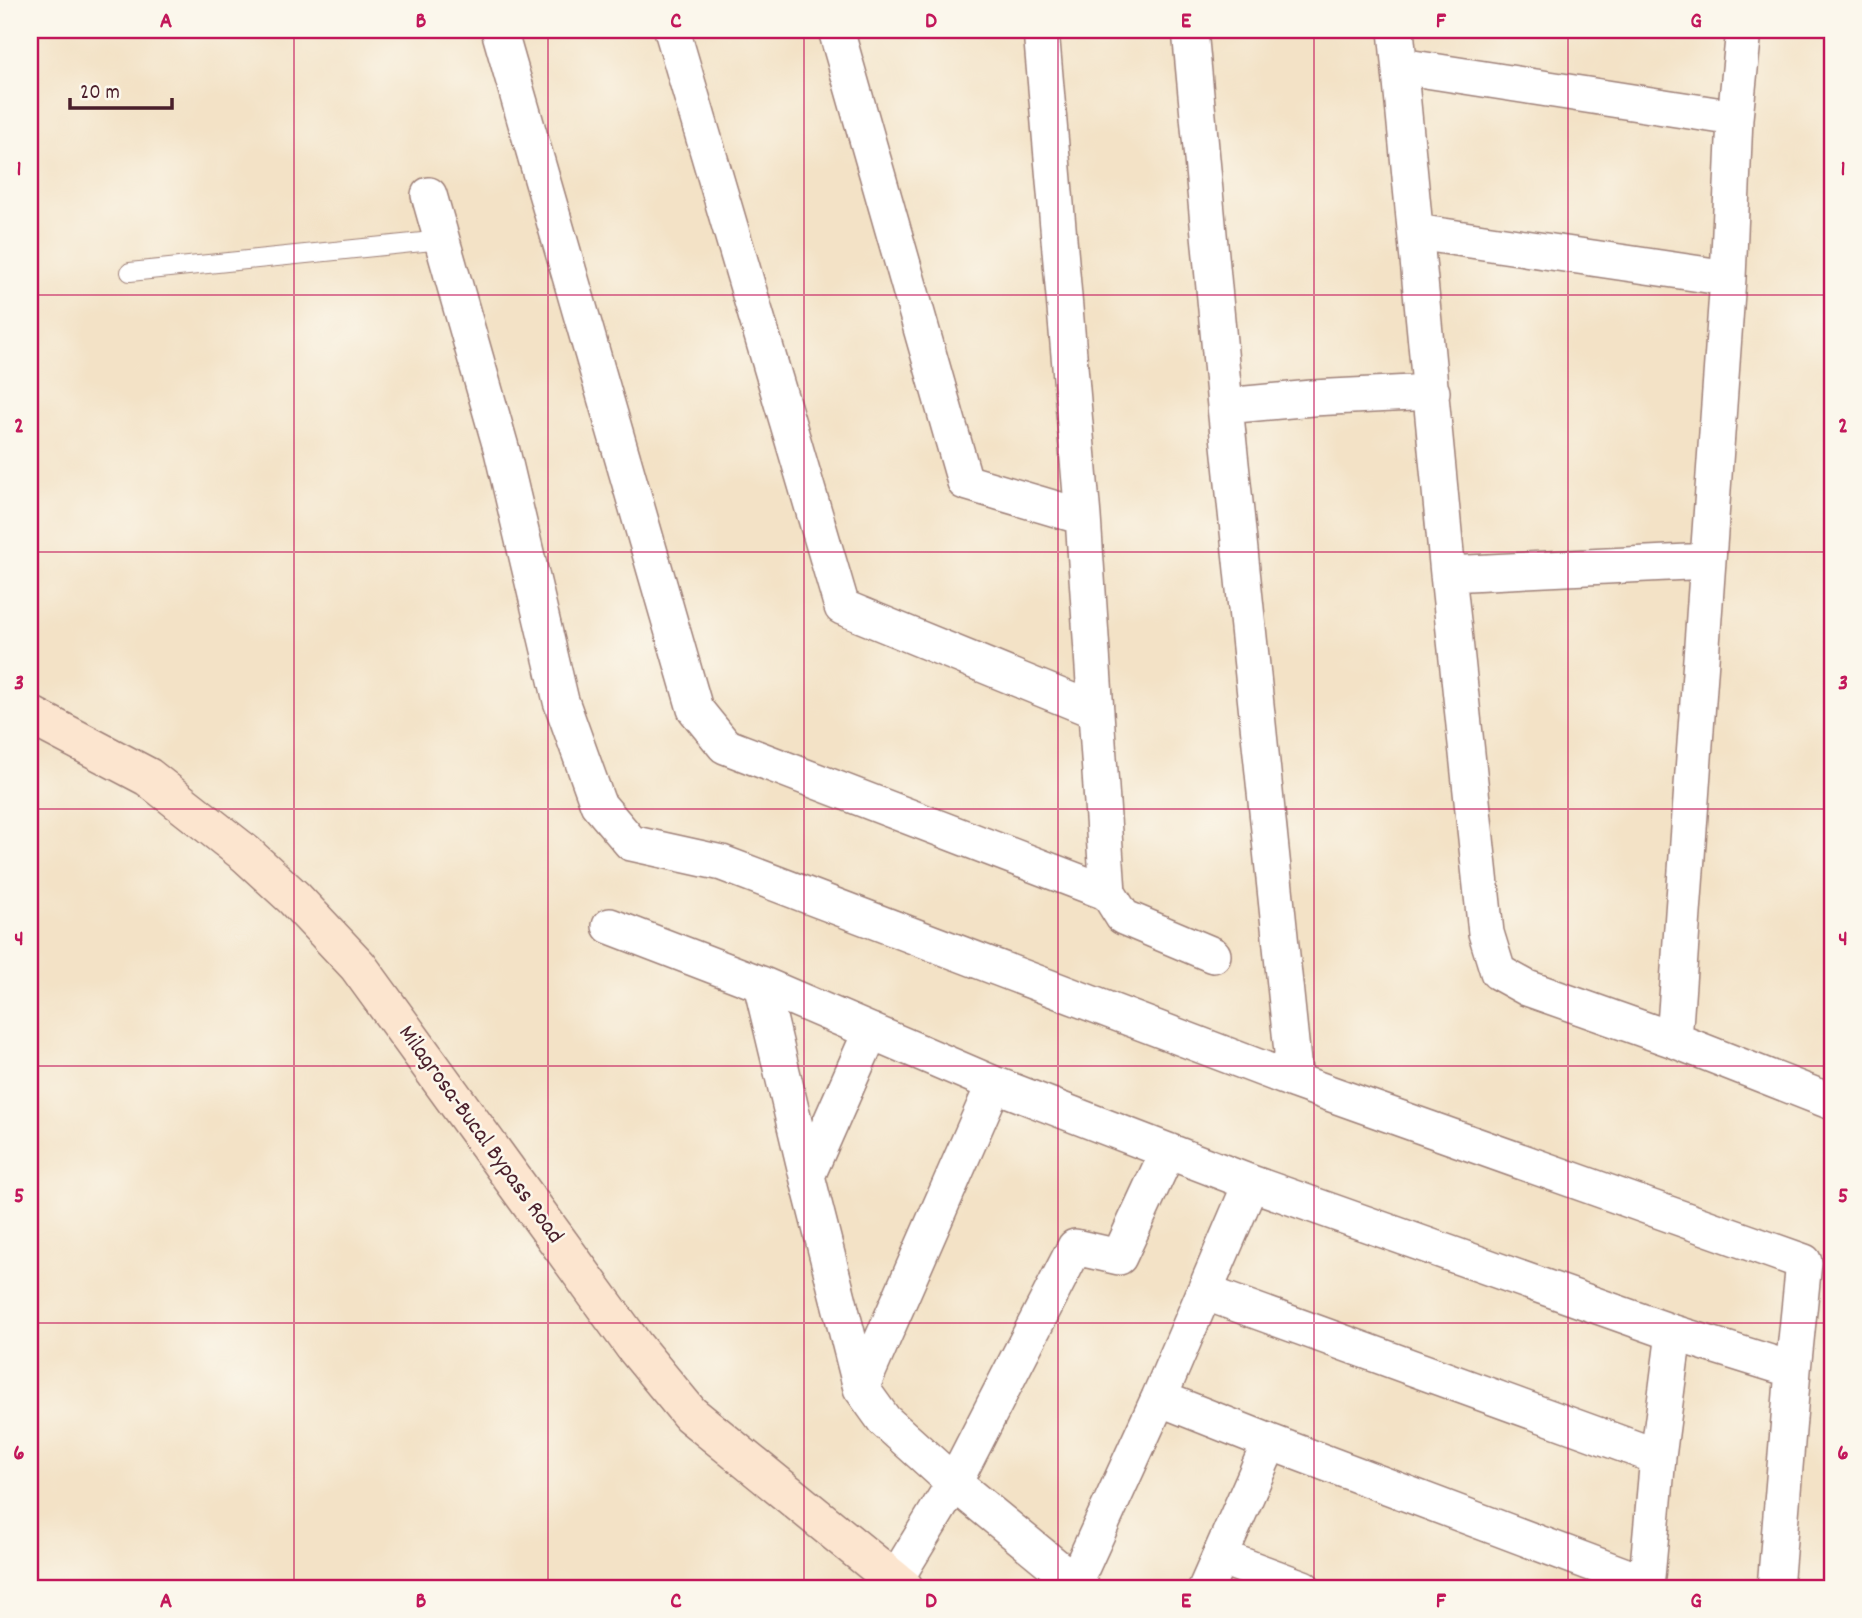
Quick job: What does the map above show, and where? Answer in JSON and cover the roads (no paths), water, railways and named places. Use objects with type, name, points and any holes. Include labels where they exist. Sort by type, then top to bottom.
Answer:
[{"type":"main road","name":"Milagrosa-Bucal Bypass Road","points":[[30,715],[148,777],[246,854],[294,898],[358,966],[634,1346],[690,1414],[897,1585]]},
{"type":"street","points":[[499,30],[695,709],[726,746],[1108,893]]},
{"type":"street","points":[[672,30],[842,607],[1096,711]]},
{"type":"street","points":[[836,30],[965,482],[1083,517]]},
{"type":"street","points":[[1041,30],[1083,517],[1108,893],[1123,917],[1213,955]]},
{"type":"street","points":[[1190,30],[1224,406],[1295,1082]]},
{"type":"street","points":[[1396,30],[1448,574],[1486,933],[1498,972],[1527,988],[1674,1040],[1832,1102]]},
{"type":"street","points":[[1674,1040],[1728,278],[1735,118],[1744,30]]},
{"type":"street","points":[[1400,66],[1735,118]]},
{"type":"street","points":[[429,195],[502,451],[561,701],[598,804],[631,843],[722,863],[1295,1082],[1804,1262],[1775,1588]]},
{"type":"street","points":[[1416,232],[1728,278]]},
{"type":"street","points":[[1224,406],[1432,392]]},
{"type":"street","points":[[1448,574],[1708,561]]},
{"type":"street","points":[[610,926],[761,984],[994,1084],[1251,1183],[1674,1333],[1793,1370]]},
{"type":"street","points":[[761,984],[861,1388],[884,1420],[954,1483],[1079,1585],[1251,1183]]},
{"type":"street","points":[[807,1176],[871,1031]]},
{"type":"street","points":[[861,1388],[994,1084]]},
{"type":"street","points":[[897,1585],[954,1483],[1074,1247],[1119,1257],[1167,1151]]},
{"type":"street","points":[[1204,1292],[1658,1457]]},
{"type":"street","points":[[1159,1398],[1646,1586],[1658,1457],[1674,1333]]},
{"type":"street","points":[[1206,1588],[1270,1442]]},
{"type":"street","points":[[1220,1557],[1303,1588]]},
{"type":"lane","points":[[130,272],[442,240]]}]
